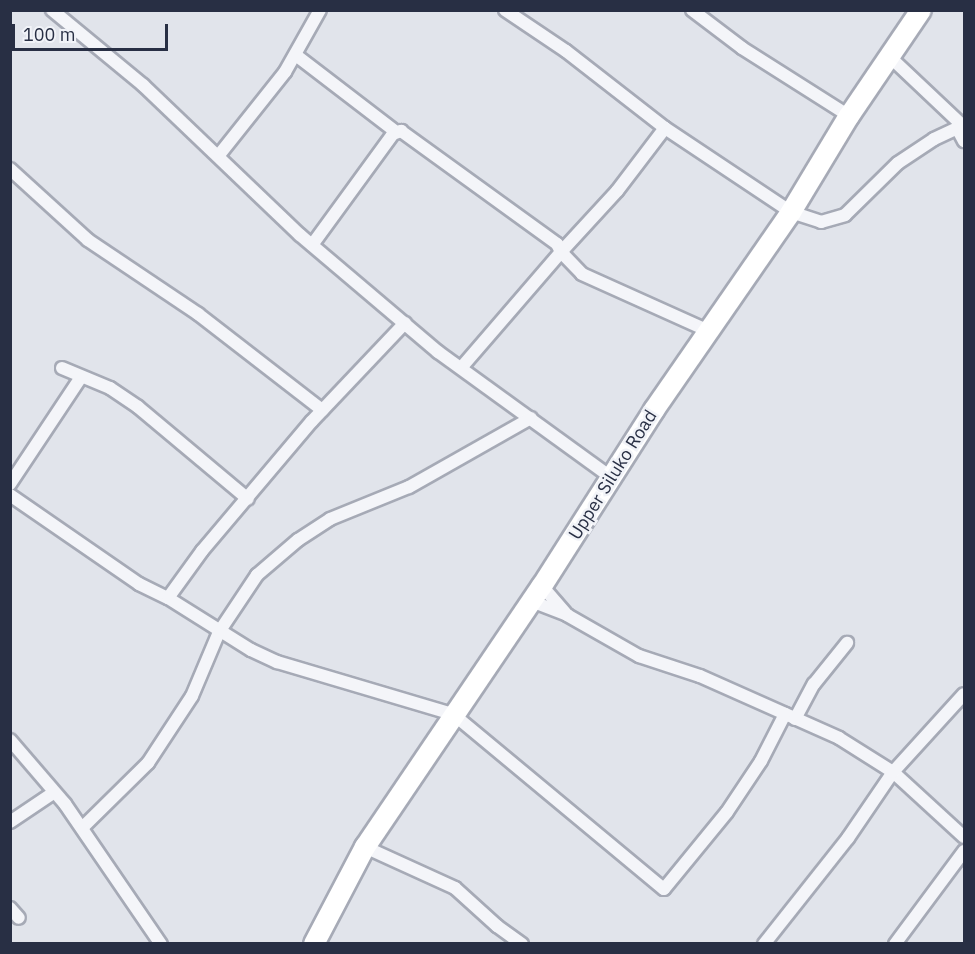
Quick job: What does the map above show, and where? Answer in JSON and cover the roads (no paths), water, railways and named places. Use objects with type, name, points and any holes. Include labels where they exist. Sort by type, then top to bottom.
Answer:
[{"type":"main road","name":"Upper Siluko Road","points":[[314,944],[365,847],[532,600],[708,331],[791,212],[849,116],[921,10]]},
{"type":"street","points":[[52,10],[219,154],[312,245],[405,323],[461,368],[612,478]]},
{"type":"street","points":[[219,154],[297,56],[320,10]]},
{"type":"street","points":[[505,10],[566,51],[665,128],[791,212],[821,222],[845,215],[898,163],[961,126]]},
{"type":"street","points":[[692,10],[742,48],[849,116]]},
{"type":"street","points":[[297,56],[396,132],[401,131],[448,163],[557,244],[561,252],[582,274],[708,331]]},
{"type":"street","points":[[890,57],[961,126],[964,141]]},
{"type":"street","points":[[461,368],[624,183],[665,128]]},
{"type":"street","points":[[312,245],[396,132]]},
{"type":"street","points":[[10,169],[88,240],[198,314],[322,410]]},
{"type":"street","points":[[168,598],[322,410],[405,323]]},
{"type":"street","points":[[62,368],[110,388],[138,407],[248,499]]},
{"type":"street","points":[[10,484],[81,377]]},
{"type":"street","points":[[82,828],[148,763],[192,696],[219,632],[257,575],[298,540],[330,519],[409,487],[531,418]]},
{"type":"street","points":[[10,495],[139,584],[168,598],[219,632],[277,662],[453,714],[664,889],[727,812],[790,716],[846,643]]},
{"type":"street","points":[[532,600],[567,615],[639,656],[700,676],[839,738],[893,772],[964,837]]},
{"type":"street","points":[[532,600],[567,615]]},
{"type":"street","points":[[764,944],[848,838],[893,772],[964,694]]},
{"type":"street","points":[[10,740],[82,828],[161,944]]},
{"type":"street","points":[[10,822],[53,793]]},
{"type":"street","points":[[365,847],[455,888],[497,926],[522,944]]},
{"type":"street","points":[[895,944],[964,851]]},
{"type":"street","points":[[10,908],[19,918]]}]
